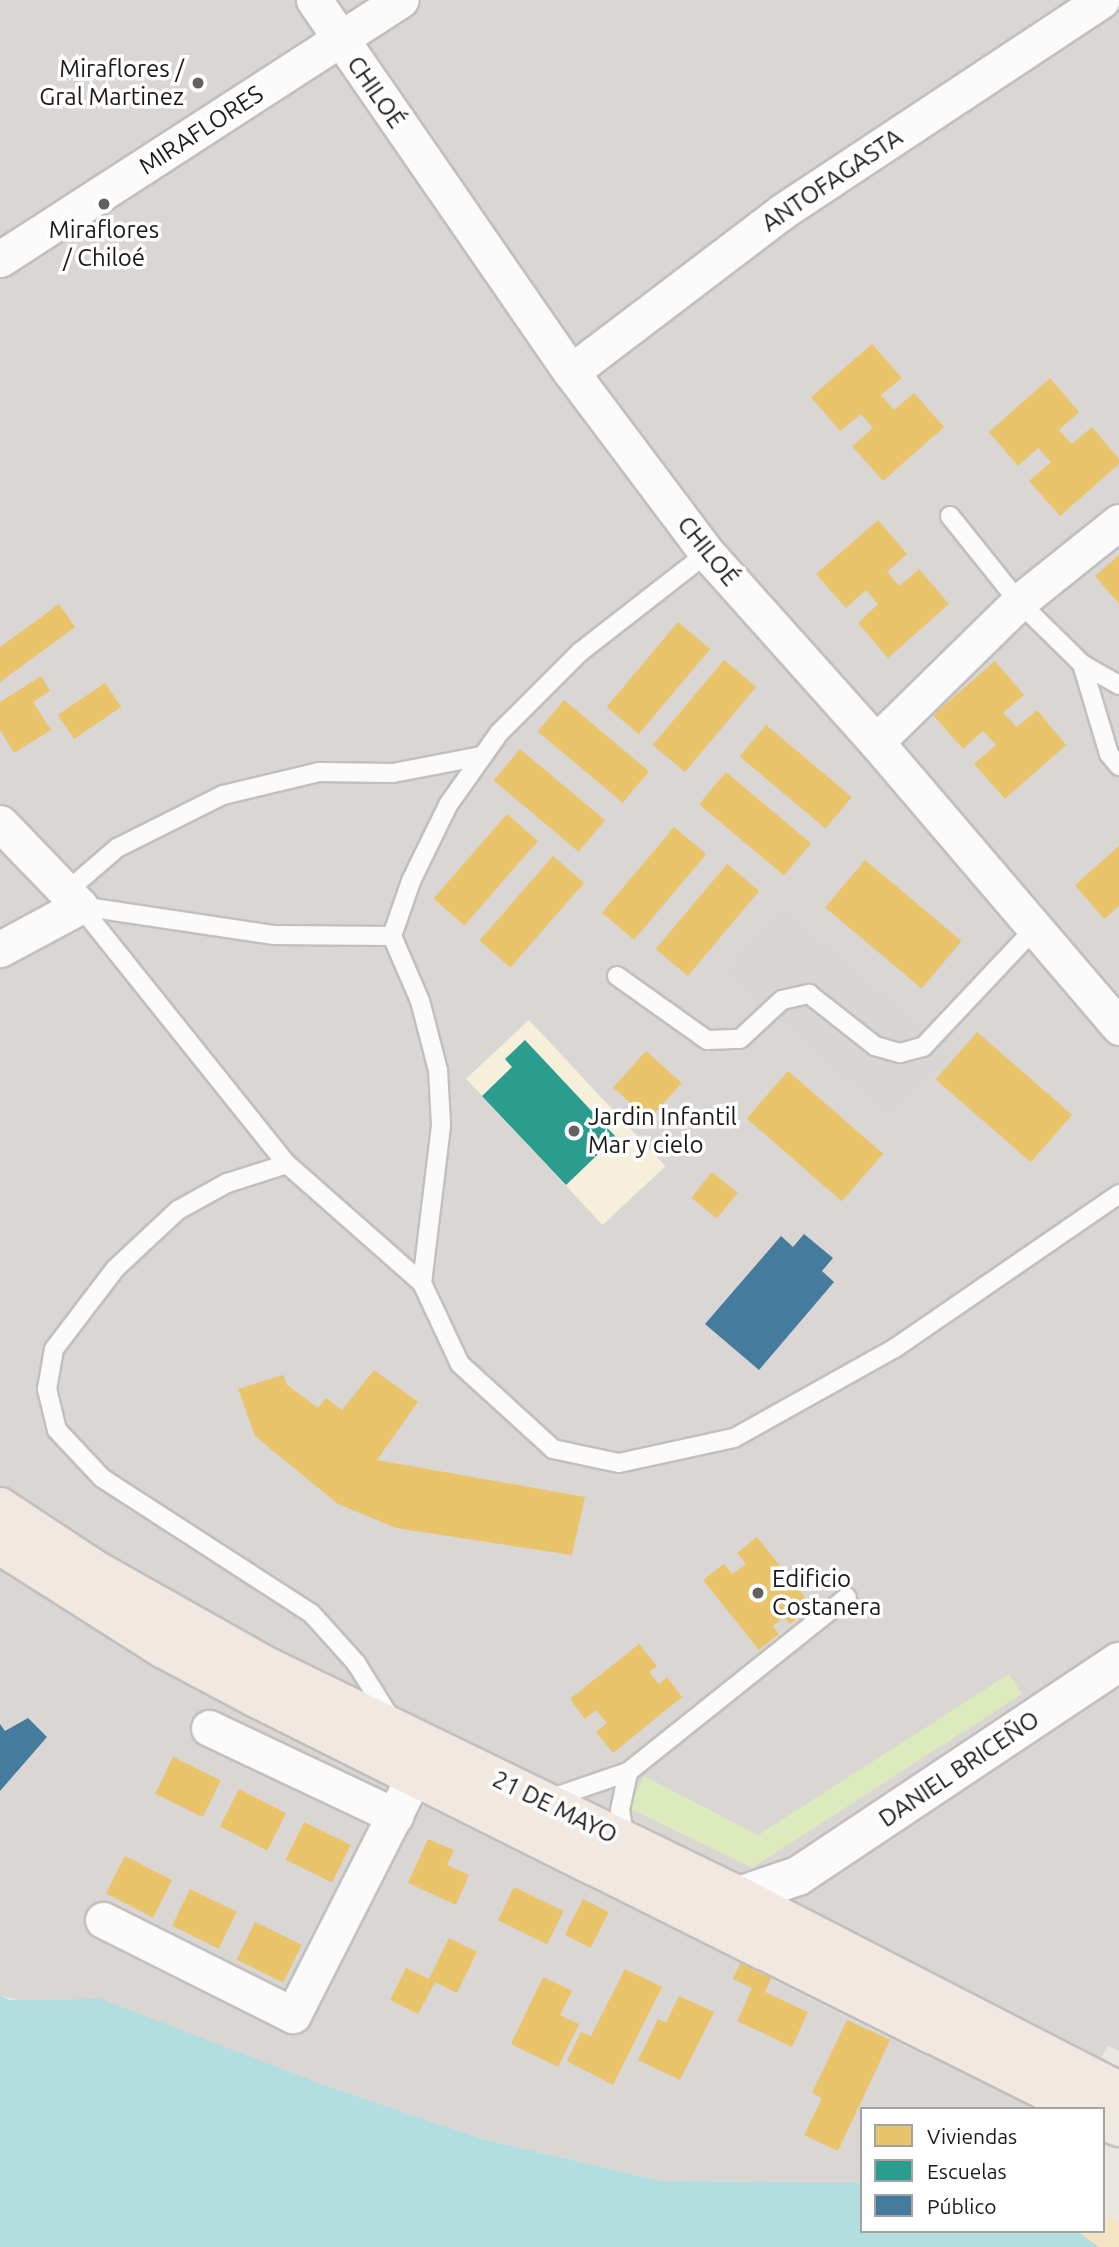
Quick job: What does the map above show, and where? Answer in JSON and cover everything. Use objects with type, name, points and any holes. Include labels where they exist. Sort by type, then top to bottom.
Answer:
[{"type":"main road","name":"21 DE MAYO","points":[[0,1507],[177,1618],[398,1731],[809,1931],[1119,2091]]},
{"type":"main road","name":"21 DE MAYO","points":[[0,1545],[164,1649],[414,1777],[1079,2107]]},
{"type":"street","name":"CHILOÉ","points":[[314,0],[571,372],[706,553],[876,742],[1119,1027]]},
{"type":"street","name":"MIRAFLORES","points":[[0,259],[401,0]]},
{"type":"street","name":"ANTOFAGASTA","points":[[571,372],[783,211],[1102,0]]},
{"type":"street","points":[[876,742],[1019,602],[1119,522]]},
{"type":"street","points":[[0,823],[73,899],[0,949]]},
{"type":"street","name":"DANIEL BRICEÑO","points":[[739,1896],[799,1876],[1119,1662]]},
{"type":"street","points":[[209,1728],[395,1816]]},
{"type":"street","points":[[103,1920],[293,2015],[414,1777]]},
{"type":"street","points":[[799,1876],[809,1931]]},
{"type":"lane","points":[[950,516],[1019,602],[1082,664],[1119,685]]},
{"type":"lane","points":[[422,1283],[441,1125],[438,1070],[420,1001],[393,936],[411,881],[448,805],[499,733],[580,652],[706,553]]},
{"type":"lane","points":[[1082,664],[1109,754],[1119,766]]},
{"type":"lane","points":[[73,899],[129,841],[223,794],[319,772],[393,773],[482,756]]},
{"type":"lane","points":[[73,899],[273,935],[393,936]]},
{"type":"lane","points":[[73,899],[287,1164],[422,1283],[460,1364],[553,1448],[619,1463],[734,1438],[895,1348],[1119,1194]]},
{"type":"lane","points":[[617,976],[707,1040],[740,1039],[782,1000],[809,994],[875,1046],[900,1053],[923,1047],[1035,928]]},
{"type":"lane","points":[[287,1164],[227,1183],[178,1210],[115,1269],[54,1349],[47,1389],[57,1430],[102,1478],[311,1613],[356,1663],[398,1731]]},
{"type":"lane","points":[[543,1802],[628,1772],[847,1597]]},
{"type":"lane","points":[[625,1842],[620,1810],[628,1772]]},
{"type":"shaded area","points":[[0,0],[1119,0],[1119,2051],[1108,2046],[1072,2107],[860,2107],[860,2183],[662,2181],[482,2139],[316,2082],[0,1995]]},
{"type":"shaded area","points":[[782,908],[947,1052],[891,1117],[726,973]]},
{"type":"shaded area","name":"Jardin Infantil Mar y cielo","points":[[529,1020],[665,1166],[603,1225],[466,1079]]},
{"type":"green space","points":[[1009,1674],[1022,1694],[752,1868],[629,1808],[644,1776],[758,1835]]},
{"type":"sand","points":[[1105,2216],[1119,2223],[1119,2247],[1099,2247],[1080,2233],[1105,2233]]},
{"type":"water","points":[[0,1995],[9,2000],[101,1999],[316,2082],[482,2139],[662,2181],[860,2183],[860,2233],[1080,2233],[1099,2247],[0,2247]]},
{"type":"building: Viviendas","points":[[872,344],[902,378],[881,395],[894,410],[914,393],[944,427],[883,481],[852,446],[873,428],[861,414],[840,431],[811,397]]},
{"type":"building: Viviendas","points":[[1050,378],[1079,412],[1059,430],[1072,444],[1092,427],[1119,459],[1119,464],[1060,516],[1029,481],[1051,462],[1038,448],[1018,466],[989,432]]},
{"type":"building: Viviendas","points":[[878,520],[907,554],[887,572],[899,586],[919,569],[949,604],[888,658],[858,623],[878,604],[866,590],[846,608],[816,574]]},
{"type":"building: Viviendas","points":[[1119,555],[1119,604],[1095,576]]},
{"type":"building: Viviendas","points":[[59,604],[75,627],[0,682],[0,647]]},
{"type":"building: Viviendas","points":[[678,622],[710,649],[639,734],[607,707]]},
{"type":"building: Viviendas","points":[[724,660],[756,687],[685,772],[653,745]]},
{"type":"building: Viviendas","points":[[995,661],[1024,695],[1003,713],[1017,727],[1037,710],[1066,745],[1005,799],[974,764],[996,745],[983,731],[963,749],[933,715]]},
{"type":"building: Viviendas","points":[[41,676],[50,691],[33,702],[51,730],[14,753],[0,730],[0,702]]},
{"type":"building: Viviendas","points":[[105,683],[121,707],[74,739],[58,715]]},
{"type":"building: Viviendas","points":[[564,700],[649,771],[623,803],[538,731]]},
{"type":"building: Viviendas","points":[[766,725],[852,797],[825,828],[740,756]]},
{"type":"building: Viviendas","points":[[520,749],[605,820],[579,852],[494,780]]},
{"type":"building: Viviendas","points":[[726,772],[811,843],[784,876],[699,804]]},
{"type":"building: Viviendas","points":[[507,814],[538,841],[464,925],[434,899]]},
{"type":"building: Viviendas","points":[[674,827],[706,854],[634,940],[602,913]]},
{"type":"building: Viviendas","points":[[1119,846],[1119,906],[1104,919],[1075,885]]},
{"type":"building: Viviendas","points":[[553,856],[584,883],[510,967],[480,941]]},
{"type":"building: Viviendas","points":[[865,860],[962,941],[922,988],[825,907]]},
{"type":"building: Viviendas","points":[[727,864],[759,891],[688,976],[656,949]]},
{"type":"building: Viviendas","points":[[977,1032],[1072,1115],[1031,1162],[936,1080]]},
{"type":"building: Viviendas","points":[[646,1051],[682,1083],[649,1120],[613,1087]]},
{"type":"building: Viviendas","points":[[788,1071],[883,1154],[842,1201],[747,1119]]},
{"type":"building: Viviendas","points":[[712,1172],[738,1193],[717,1218],[691,1198]]},
{"type":"building: Viviendas","points":[[374,1370],[418,1402],[377,1460],[585,1497],[572,1555],[396,1528],[338,1504],[255,1436],[238,1389],[283,1375],[287,1385],[318,1408],[326,1398],[342,1410]]},
{"type":"building: Viviendas","name":"Edificio Costanera","points":[[757,1537],[812,1606],[790,1624],[784,1617],[773,1626],[779,1634],[759,1650],[703,1580],[724,1564],[732,1574],[746,1564],[737,1553]]},
{"type":"building: Viviendas","points":[[639,1644],[657,1666],[649,1672],[659,1684],[667,1677],[682,1697],[613,1753],[596,1732],[607,1723],[596,1710],[585,1719],[570,1699]]},
{"type":"building: Viviendas","points":[[173,1757],[221,1780],[203,1817],[155,1794]]},
{"type":"building: Viviendas","points":[[239,1789],[286,1813],[267,1850],[220,1826]]},
{"type":"building: Viviendas","points":[[304,1822],[351,1845],[332,1883],[286,1860]]},
{"type":"building: Viviendas","points":[[428,1839],[454,1850],[447,1865],[469,1875],[456,1905],[408,1883]]},
{"type":"building: Viviendas","points":[[125,1856],[172,1880],[153,1917],[106,1893]]},
{"type":"building: Viviendas","points":[[514,1887],[563,1911],[547,1944],[498,1920]]},
{"type":"building: Viviendas","points":[[190,1889],[237,1912],[219,1949],[172,1926]]},
{"type":"building: Viviendas","points":[[583,1899],[609,1912],[591,1948],[565,1935]]},
{"type":"building: Viviendas","points":[[255,1922],[302,1945],[283,1983],[237,1960]]},
{"type":"building: Viviendas","points":[[449,1938],[477,1952],[457,1993],[435,1982],[418,2014],[390,2000],[406,1968],[429,1979]]},
{"type":"building: Viviendas","points":[[743,1957],[774,1972],[765,1992],[808,2012],[792,2047],[737,2021],[752,1988],[733,1979]]},
{"type":"building: Viviendas","points":[[625,1969],[662,1987],[613,2085],[567,2061],[581,2032],[591,2036]]},
{"type":"building: Viviendas","points":[[543,1977],[572,1991],[560,2015],[579,2024],[558,2067],[511,2044]]},
{"type":"building: Viviendas","points":[[679,1996],[714,2012],[680,2080],[638,2060],[658,2019],[666,2023]]},
{"type":"building: Viviendas","points":[[847,2020],[890,2040],[838,2151],[804,2135],[822,2098],[812,2093]]},
{"type":"building: Escuelas","points":[[525,1040],[616,1137],[566,1185],[482,1096],[512,1067],[505,1059]]},
{"type":"building: Público","points":[[804,1234],[833,1258],[822,1271],[834,1282],[759,1370],[705,1324],[781,1236],[793,1247]]},
{"type":"building: Público","points":[[28,1718],[47,1737],[0,1791],[0,1724],[5,1731]]},
{"type":"place","name":"Miraflores / Gral Martinez","points":[[198,83]]},
{"type":"place","name":"Miraflores / Chiloé","points":[[104,204]]},
{"type":"place","name":"Jardin Infantil Mar y cielo","points":[[574,1131]]},
{"type":"place","name":"Edificio Costanera","points":[[758,1593]]}]
